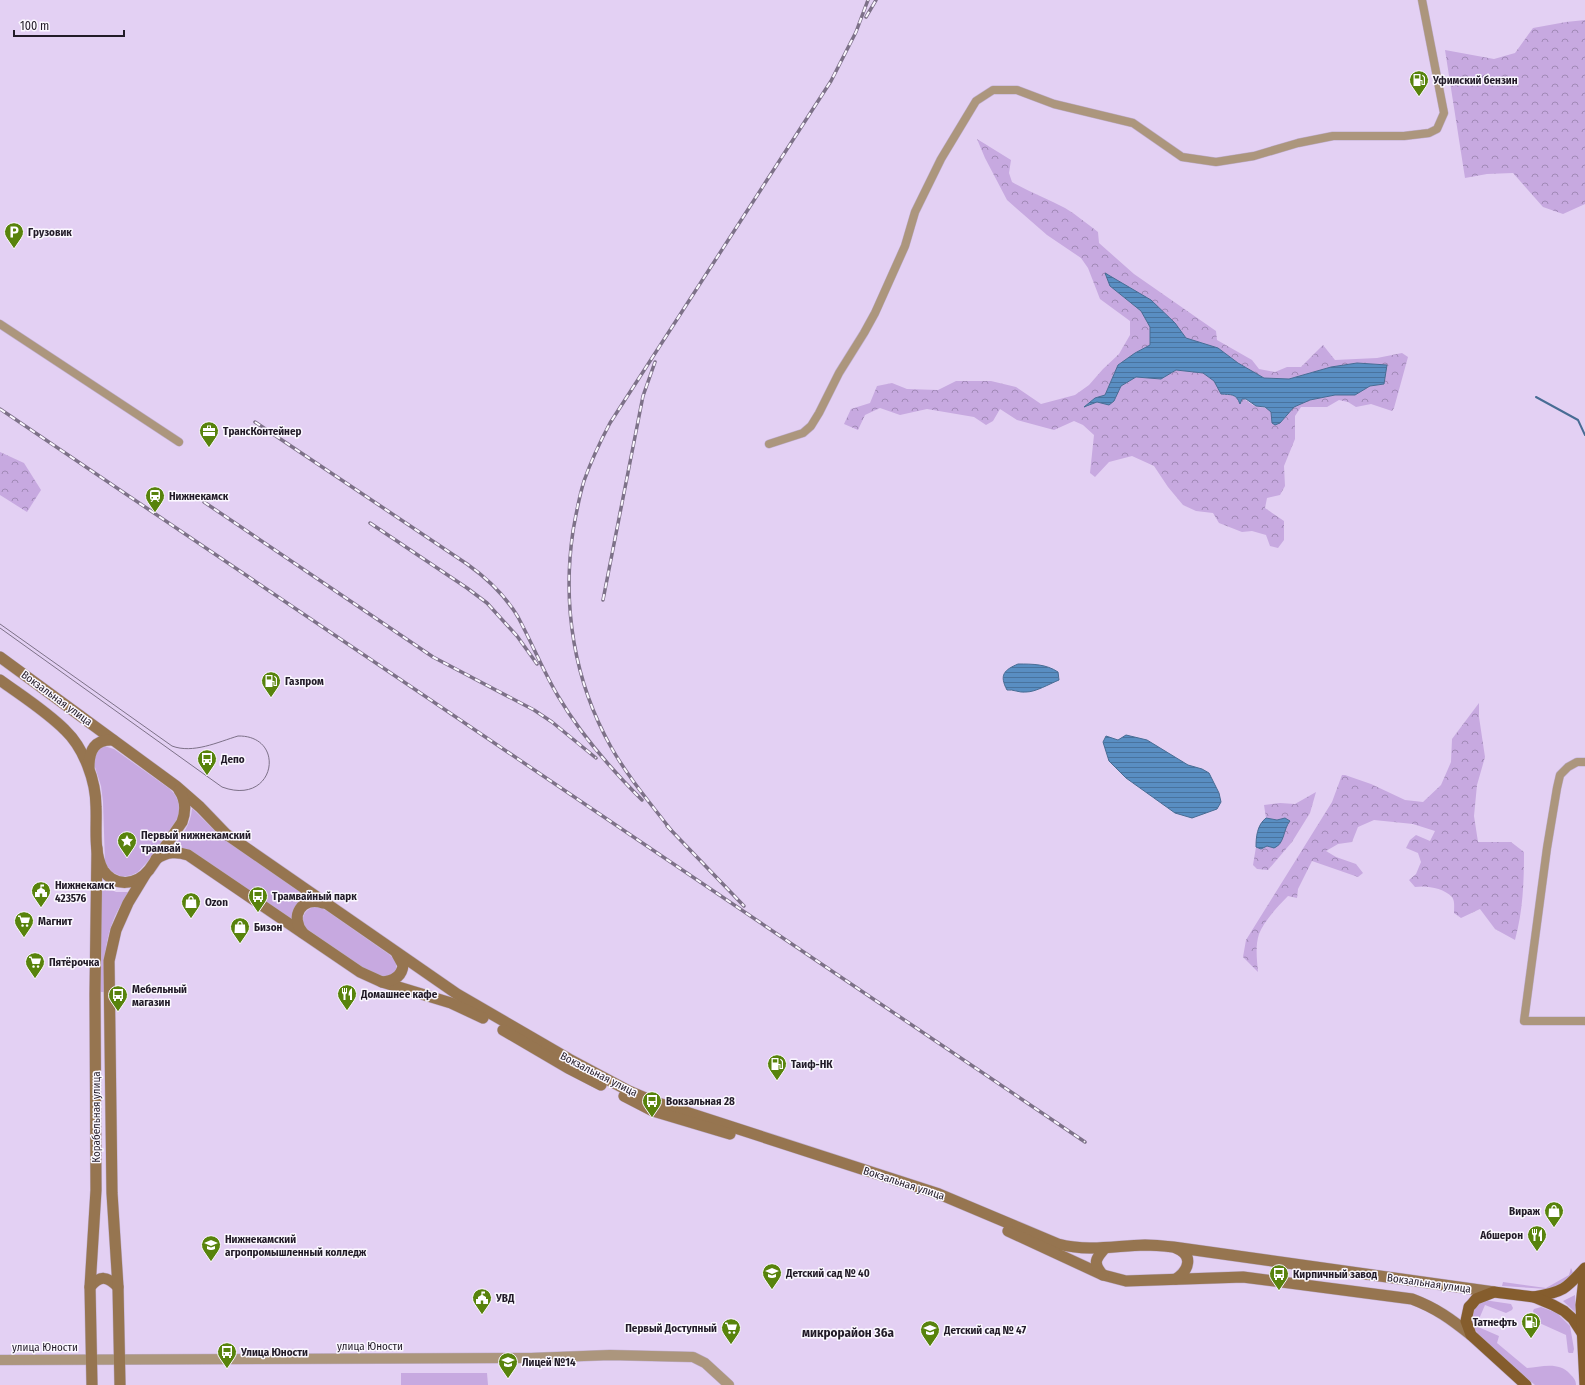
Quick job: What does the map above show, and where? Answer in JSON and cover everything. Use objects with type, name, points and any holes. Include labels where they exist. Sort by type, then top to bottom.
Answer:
[{"type":"main road","name":"Вокзальная улица","points":[[0,657],[176,786],[200,807],[226,834],[397,954],[476,1006],[569,1060],[629,1091],[655,1102],[939,1194],[1058,1244],[1074,1248],[1089,1249],[1145,1245],[1173,1247],[1534,1297],[1553,1304],[1564,1311],[1582,1333]]},
{"type":"main road","name":"Вокзальная улица","points":[[0,680],[45,712],[67,731],[89,769]]},
{"type":"main road","name":"Вокзальная улица","points":[[113,740],[101,741],[93,747],[89,758],[89,769],[96,800],[97,848],[100,863],[104,870],[114,880],[121,883],[128,883],[145,875],[177,830],[184,816],[185,802],[176,786]]},
{"type":"main road","name":"Корабельная улица","points":[[92,1385],[90,1287],[96,1190],[95,882],[97,848]]},
{"type":"main road","name":"Вокзальная улица","points":[[156,859],[170,853],[181,853],[188,855],[360,972],[382,982],[451,1003],[465,1009],[568,1068],[653,1111],[942,1201],[1103,1275],[1126,1281],[1243,1277],[1412,1299],[1431,1306],[1450,1318],[1526,1385]]},
{"type":"main road","name":"Корабельная улица","points":[[120,1385],[118,1287],[112,1193],[109,961],[116,930],[128,903],[145,875]]},
{"type":"main road","points":[[305,935],[299,927],[297,921],[297,915],[300,909],[313,901],[326,904]]},
{"type":"main road","points":[[382,982],[393,980],[400,973],[402,965],[397,954]]},
{"type":"main road","points":[[1173,1247],[1180,1249],[1187,1258],[1188,1264],[1184,1272],[1176,1279]]},
{"type":"main road","points":[[1103,1275],[1096,1266],[1096,1262],[1097,1258],[1105,1248]]},
{"type":"main road","points":[[1534,1297],[1548,1295],[1565,1289],[1585,1267]]},
{"type":"main road","points":[[1585,1270],[1581,1305],[1585,1385]]},
{"type":"main road","points":[[90,1287],[98,1279],[104,1278],[109,1279],[118,1287]]},
{"type":"main road","name":"Вокзальная улица","points":[[1471,1335],[1466,1321],[1469,1307],[1476,1299],[1494,1292]]},
{"type":"street","points":[[769,444],[803,433],[811,426],[839,373],[875,313],[905,246],[915,212],[941,159],[976,101],[985,94],[993,90],[1017,90],[1054,104],[1133,123],[1182,157],[1216,162],[1254,156],[1298,143],[1333,136],[1404,136],[1429,133],[1437,129],[1444,113],[1422,0]]},
{"type":"street","points":[[0,324],[179,442]]},
{"type":"street","points":[[1585,762],[1577,762],[1568,767],[1560,775],[1547,848],[1524,1021],[1585,1020]]},
{"type":"street","name":"улица Юности","points":[[0,1360],[120,1358],[687,1356],[702,1360],[729,1385]]},
{"type":"green space","points":[[1585,20],[1585,204],[1563,214],[1543,207],[1513,173],[1487,174],[1465,178],[1445,50],[1494,59],[1515,53],[1533,28]]},
{"type":"green space","points":[[977,139],[1011,160],[1009,173],[1012,182],[1065,208],[1098,232],[1099,243],[1134,274],[1216,331],[1217,340],[1252,360],[1259,369],[1275,372],[1287,367],[1301,367],[1323,345],[1335,360],[1377,358],[1402,353],[1408,357],[1392,411],[1371,404],[1356,407],[1348,402],[1339,400],[1327,407],[1301,407],[1295,416],[1295,439],[1284,466],[1285,486],[1280,495],[1267,498],[1265,508],[1284,521],[1284,540],[1278,548],[1270,546],[1266,535],[1252,531],[1242,532],[1219,523],[1213,513],[1196,511],[1183,505],[1168,487],[1154,466],[1132,456],[1109,462],[1095,477],[1090,473],[1094,435],[1083,425],[1074,421],[1054,430],[1017,420],[1000,409],[993,421],[986,425],[974,417],[927,409],[900,415],[880,408],[865,415],[858,430],[844,424],[851,409],[870,403],[877,386],[892,383],[907,389],[938,390],[956,381],[991,381],[1016,387],[1041,404],[1075,395],[1089,385],[1119,354],[1130,335],[1130,321],[1100,299],[1088,268],[1081,258],[1047,235],[1007,200],[985,158]],"holes":[[[1110,286],[1151,300],[1175,323],[1186,338],[1218,348],[1238,363],[1264,378],[1289,379],[1331,367],[1357,363],[1386,365],[1384,384],[1370,386],[1355,395],[1335,395],[1310,400],[1294,407],[1280,423],[1272,423],[1271,412],[1265,408],[1255,406],[1242,399],[1240,403],[1235,396],[1221,394],[1214,381],[1203,373],[1176,370],[1161,379],[1136,377],[1121,386],[1114,401],[1109,405],[1097,402],[1086,407],[1095,398],[1105,395],[1118,365],[1150,345],[1150,327],[1141,311]]]},
{"type":"green space","points":[[0,452],[24,463],[41,490],[27,512],[0,495]]},
{"type":"green space","points":[[1479,703],[1479,717],[1485,757],[1477,785],[1474,816],[1478,842],[1511,842],[1524,852],[1524,874],[1520,918],[1515,940],[1495,929],[1480,909],[1461,918],[1454,913],[1454,900],[1449,894],[1440,889],[1424,886],[1415,887],[1409,880],[1416,874],[1421,862],[1418,853],[1406,848],[1410,840],[1416,835],[1430,841],[1435,831],[1413,824],[1374,820],[1358,827],[1352,842],[1338,844],[1326,851],[1336,857],[1356,864],[1363,873],[1358,877],[1312,861],[1298,889],[1297,898],[1288,896],[1261,929],[1257,943],[1258,972],[1243,957],[1246,940],[1332,802],[1342,775],[1371,784],[1405,800],[1423,802],[1441,785],[1451,762],[1452,739]]},
{"type":"green space","points":[[104,746],[114,749],[170,789],[177,799],[179,807],[177,819],[148,861],[138,872],[122,877],[112,872],[105,863],[103,802],[101,786],[94,764],[95,754]]},
{"type":"green space","points":[[1316,792],[1310,813],[1292,842],[1268,870],[1257,869],[1253,865],[1256,847],[1261,849],[1267,846],[1274,848],[1285,832],[1285,818],[1277,820],[1266,818],[1264,805],[1280,803],[1295,804]]},
{"type":"green space","points":[[192,808],[219,835],[307,897],[297,906],[291,919],[172,848],[188,825]]},
{"type":"green space","points":[[100,884],[116,892],[129,892],[115,916],[108,940],[104,992],[101,992]]},
{"type":"green space","points":[[314,907],[320,907],[327,911],[390,955],[396,964],[394,974],[382,977],[370,973],[304,927],[304,914]]},
{"type":"green space","points":[[1571,1268],[1573,1273],[1564,1284],[1547,1289],[1502,1286],[1503,1282],[1546,1288],[1569,1275]]},
{"type":"green space","points":[[1575,1295],[1575,1312],[1563,1301]]},
{"type":"green space","points":[[1484,1300],[1511,1304],[1513,1308],[1506,1313],[1485,1305],[1476,1326],[1499,1336],[1497,1343],[1527,1368],[1550,1366],[1561,1367],[1572,1376],[1576,1385],[1535,1385],[1482,1339],[1472,1323],[1472,1318],[1474,1307]]},
{"type":"green space","points":[[1541,1307],[1557,1313],[1570,1326],[1574,1349],[1573,1353],[1568,1352],[1566,1335],[1535,1321],[1533,1311],[1534,1309]]},
{"type":"green space","points":[[401,1373],[487,1373],[488,1385],[401,1385]]},
{"type":"water","points":[[1105,273],[1151,300],[1175,323],[1186,338],[1218,348],[1238,363],[1264,378],[1289,379],[1331,367],[1357,363],[1387,365],[1384,384],[1370,386],[1355,395],[1335,395],[1310,400],[1294,407],[1280,423],[1275,425],[1272,423],[1271,412],[1265,407],[1256,406],[1246,399],[1242,399],[1240,404],[1235,396],[1221,394],[1214,381],[1203,373],[1176,370],[1161,379],[1136,377],[1121,386],[1114,401],[1109,405],[1097,402],[1084,407],[1095,398],[1105,395],[1118,365],[1150,345],[1150,327],[1141,311],[1110,286]]},
{"type":"water","points":[[1018,664],[1034,664],[1049,667],[1058,672],[1059,680],[1030,692],[1007,690],[1003,680],[1004,674],[1009,668]]},
{"type":"water","points":[[1126,735],[1147,740],[1188,765],[1202,769],[1209,773],[1219,793],[1221,802],[1217,809],[1192,818],[1175,813],[1126,778],[1109,761],[1103,742],[1106,736],[1118,740]]},
{"type":"water","points":[[1266,818],[1277,820],[1285,818],[1290,821],[1278,846],[1274,848],[1267,846],[1261,849],[1256,847],[1257,835],[1261,824]]},
{"type":"waterway","points":[[1536,397],[1578,420],[1585,435]]},
{"type":"tram line","points":[[0,624],[172,746],[188,749],[214,744],[238,736],[254,739],[264,746],[269,757],[269,769],[264,779],[254,787],[240,791],[222,787],[0,628]]},
{"type":"railway","points":[[671,830],[647,800],[611,747],[598,722],[580,669],[570,615],[569,587],[573,531],[579,499],[590,466],[610,423],[831,81],[856,32],[868,0]]},
{"type":"railway","points":[[866,17],[876,0]]},
{"type":"railway","points":[[603,600],[643,396],[655,362]]},
{"type":"railway","points":[[0,409],[1085,1142]]},
{"type":"railway","points":[[255,422],[467,564],[496,588],[518,617],[542,667],[576,724],[607,763],[642,800]]},
{"type":"railway","points":[[204,502],[433,657],[534,710],[552,722],[596,758]]},
{"type":"railway","points":[[370,523],[487,603],[517,636],[537,664]]},
{"type":"railway","points":[[667,826],[744,906]]},
{"type":"place","name":"Уфимский бензин","points":[[1419,97]]},
{"type":"place","name":"Грузовик","points":[[14,249]]},
{"type":"place","name":"ТрансКонтейнер","points":[[209,448]]},
{"type":"place","name":"Нижнекамск","points":[[155,513]]},
{"type":"place","name":"Газпром","points":[[271,698]]},
{"type":"place","name":"Депо","points":[[207,776]]},
{"type":"place","name":"Первый нижнекамский трамвай","points":[[127,858]]},
{"type":"place","name":"Нижнекамск 423576","points":[[41,908]]},
{"type":"place","name":"Трамвайный парк","points":[[258,913]]},
{"type":"place","name":"Ozon","points":[[191,919]]},
{"type":"place","name":"Магнит","points":[[24,938]]},
{"type":"place","name":"Бизон","points":[[240,944]]},
{"type":"place","name":"Пятёрочка","points":[[35,979]]},
{"type":"place","name":"Домашнее кафе","points":[[347,1011]]},
{"type":"place","name":"Мебельный магазин","points":[[118,1012]]},
{"type":"place","name":"Таиф-НК","points":[[777,1081]]},
{"type":"place","name":"Вокзальная 28","points":[[652,1118]]},
{"type":"place","name":"Вираж","points":[[1554,1228]]},
{"type":"place","name":"Абшерон","points":[[1537,1252]]},
{"type":"place","name":"Нижнекамский агропромышленный колледж","points":[[211,1262]]},
{"type":"place","name":"Детский сад № 40","points":[[772,1290]]},
{"type":"place","name":"Кирпичный завод","points":[[1279,1291]]},
{"type":"place","name":"УВД","points":[[482,1315]]},
{"type":"place","name":"Татнефть","points":[[1531,1339]]},
{"type":"place","name":"Первый Доступный","points":[[731,1345]]},
{"type":"place","name":"Детский сад № 47","points":[[930,1347]]},
{"type":"place","name":"Улица Юности","points":[[227,1369]]},
{"type":"place","name":"Лицей №14","points":[[508,1379]]},
{"type":"district","name":"микрорайон 36а","points":[[848,1332]]}]
